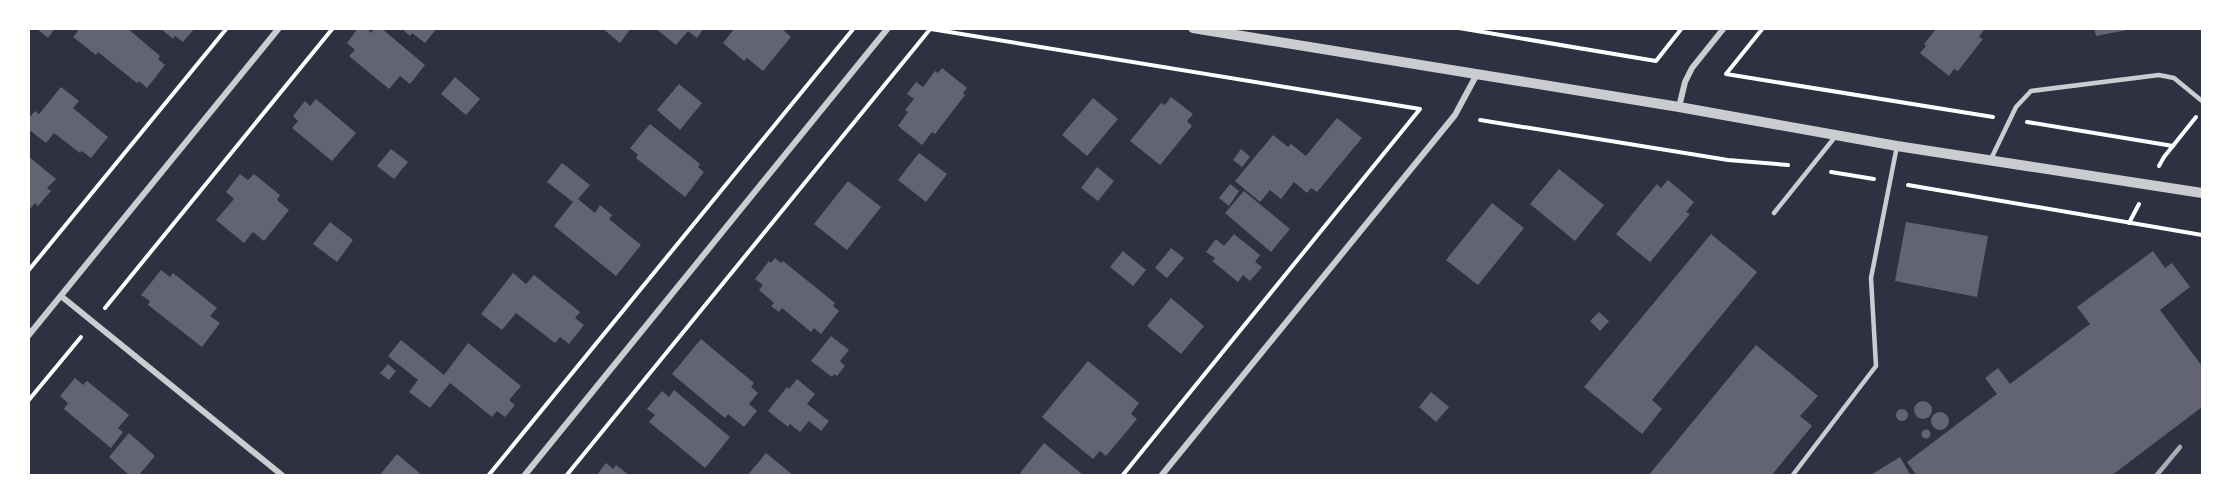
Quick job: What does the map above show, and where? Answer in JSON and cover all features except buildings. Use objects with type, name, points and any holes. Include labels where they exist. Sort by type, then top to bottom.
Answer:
[{"type":"street","points":[[28,336],[279,28]]},
{"type":"street","points":[[524,476],[888,28]]},
{"type":"street","points":[[1193,28],[1679,107],[1897,146],[2202,193]]},
{"type":"street","points":[[1679,107],[1684,82],[1692,68],[1724,28]]},
{"type":"street","points":[[1161,476],[1455,115],[1477,74]]},
{"type":"street","points":[[61,296],[283,476]]},
{"type":"lane","points":[[1990,160],[2016,106],[2031,91],[2159,75],[2174,78],[2202,101]]},
{"type":"lane","points":[[1774,213],[1837,135]]},
{"type":"lane","points":[[1792,476],[1876,366],[1871,278],[1897,146]]},
{"type":"path","points":[[28,271],[227,28]]},
{"type":"path","points":[[28,401],[333,28]]},
{"type":"path","points":[[488,476],[854,28]]},
{"type":"path","points":[[1459,28],[1656,61],[1682,28]]},
{"type":"path","points":[[1762,28],[1726,74],[2173,146]]},
{"type":"path","points":[[566,476],[931,29],[1420,109],[1122,476]]},
{"type":"path","points":[[1480,120],[1728,160],[1810,168],[2202,236]]},
{"type":"railway","points":[[2156,476],[2180,447]]}]
